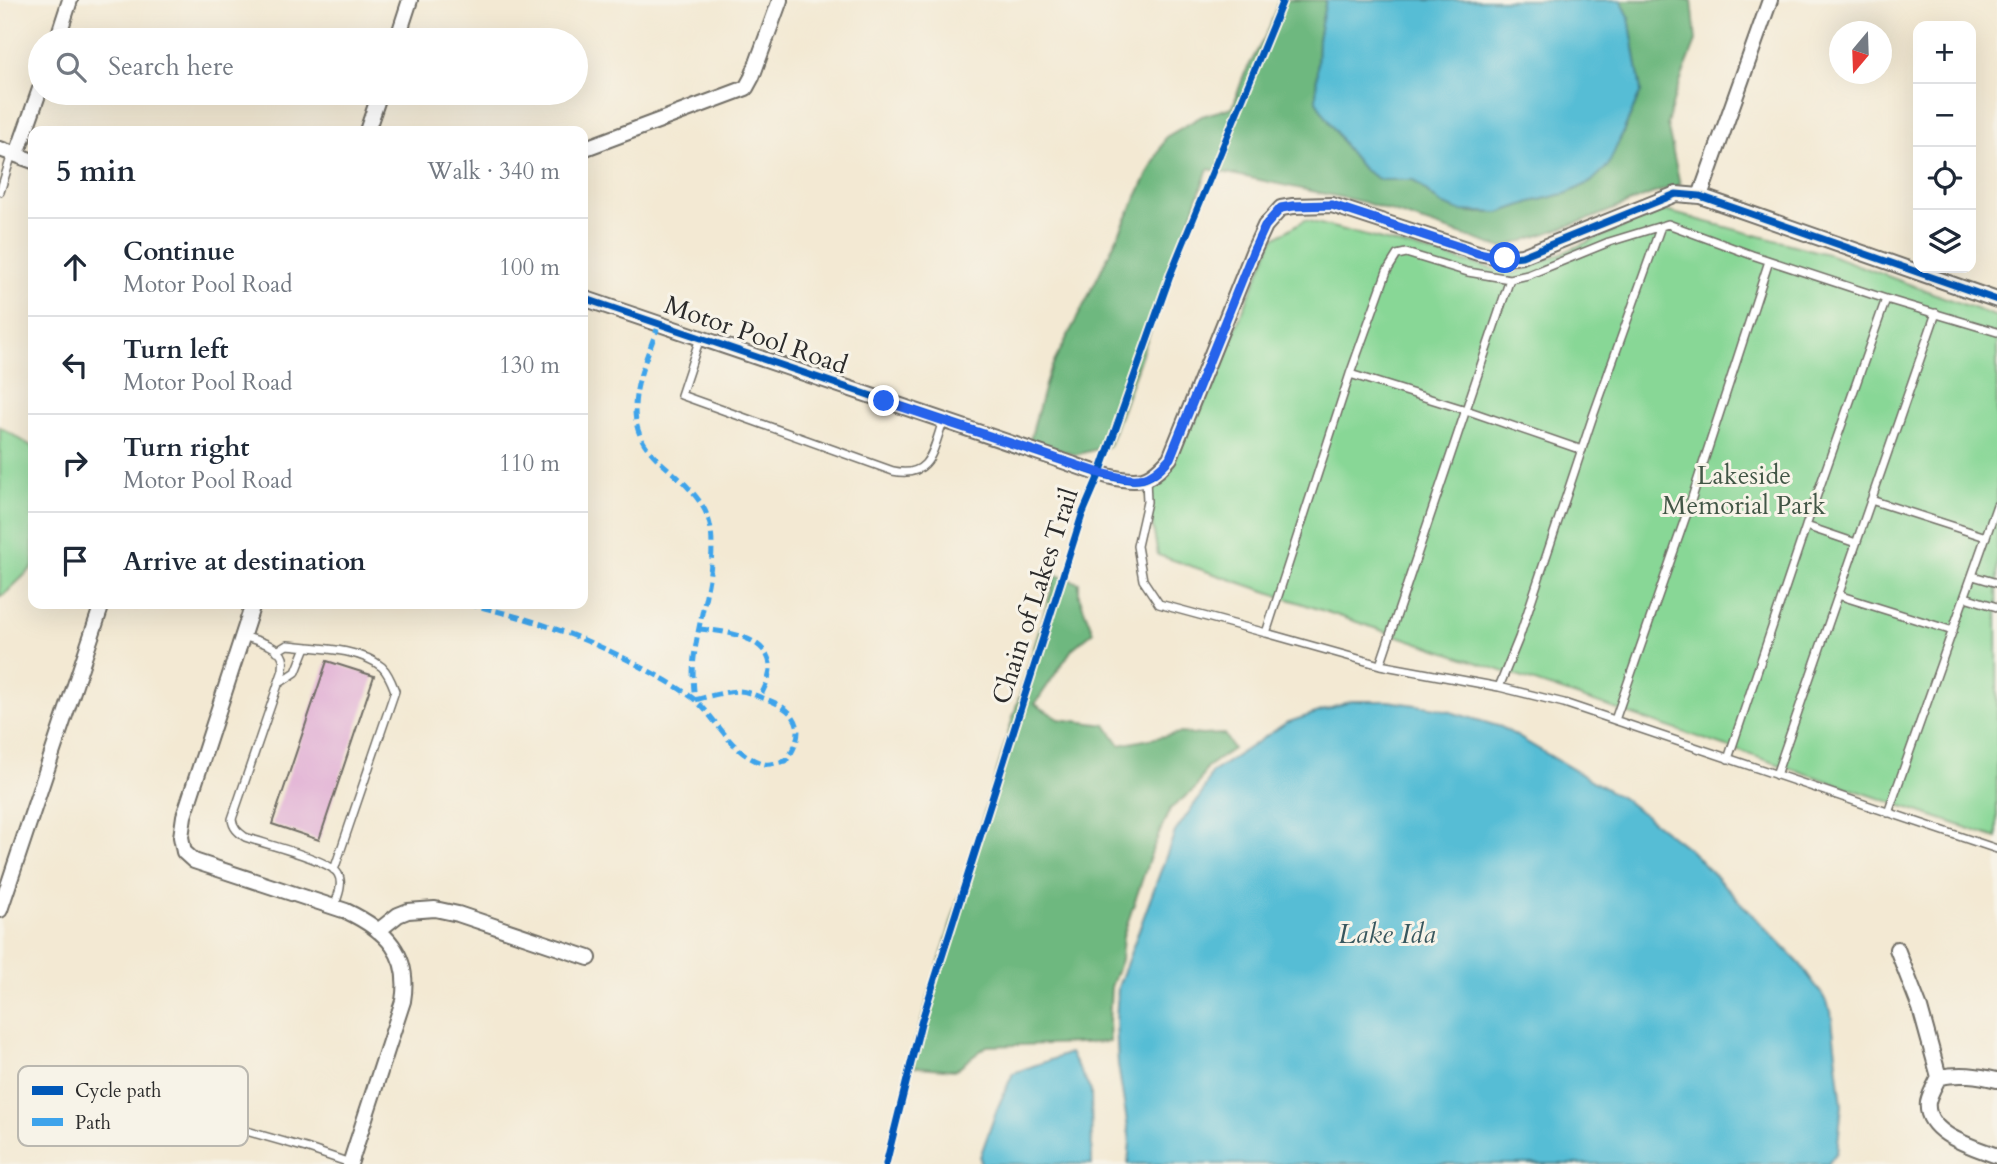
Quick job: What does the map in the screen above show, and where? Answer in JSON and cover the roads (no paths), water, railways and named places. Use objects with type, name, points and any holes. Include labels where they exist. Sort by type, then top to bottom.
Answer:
[{"type":"street","points":[[61,28],[70,0]]},
{"type":"street","points":[[401,28],[410,0]]},
{"type":"street","points":[[588,147],[746,88],[780,0]]},
{"type":"street","points":[[1700,197],[1770,0]]},
{"type":"street","points":[[28,159],[10,152],[32,105]]},
{"type":"street","points":[[369,126],[376,105]]},
{"type":"street","points":[[1146,478],[1170,458],[1253,252],[1265,226],[1281,208],[1332,205],[1478,253],[1505,258],[1522,256],[1676,194],[1700,197],[1997,300]]},
{"type":"street","name":"Motor Pool Road","points":[[588,301],[1100,473],[1133,480],[1146,478]]},
{"type":"street","points":[[0,910],[100,609]]},
{"type":"street","points":[[251,609],[184,816],[181,837],[184,852],[194,861],[334,907],[365,920],[392,943],[404,966],[406,985],[403,1001],[350,1164]]},
{"type":"street","points":[[378,931],[408,911],[435,909],[458,914],[589,958]]},
{"type":"street","points":[[1897,949],[1920,1008],[1939,1077],[1931,1091],[1928,1105],[1931,1119],[1940,1130],[1967,1145],[1997,1156]]},
{"type":"street","points":[[1939,1077],[1977,1075],[1997,1080]]},
{"type":"lane","points":[[0,192],[10,152]]},
{"type":"lane","points":[[1266,634],[1350,374],[1387,271],[1397,255],[1406,253],[1468,272],[1510,279],[1528,275],[1609,242],[1668,224],[1769,261],[1997,332]]},
{"type":"lane","points":[[1499,687],[1519,638],[1661,226]]},
{"type":"lane","points":[[1615,720],[1688,510],[1769,261]]},
{"type":"lane","points":[[1381,665],[1510,279]]},
{"type":"lane","points":[[1728,759],[1886,299]]},
{"type":"lane","points":[[1776,775],[1936,313]]},
{"type":"lane","points":[[700,338],[681,395],[893,471],[905,473],[924,467],[930,458],[943,421]]},
{"type":"lane","points":[[1350,374],[1582,450]]},
{"type":"lane","points":[[1146,478],[1147,502],[1136,546],[1143,580],[1159,604],[1381,665],[1499,687],[1564,703],[1997,849]]},
{"type":"lane","points":[[1871,500],[1986,537]]},
{"type":"lane","points":[[1888,813],[1997,505]]},
{"type":"lane","points":[[1806,527],[1856,543]]},
{"type":"lane","points":[[1973,576],[1997,583]]},
{"type":"lane","points":[[1838,595],[1953,631]]},
{"type":"lane","points":[[1965,597],[1997,607]]},
{"type":"lane","points":[[243,636],[278,651],[283,658],[283,670],[232,819],[233,825],[245,837],[318,861],[334,870],[340,882],[334,907]]},
{"type":"lane","points":[[278,651],[287,645],[365,657],[382,667],[391,678],[396,691],[334,870]]},
{"type":"lane","points":[[278,685],[296,672],[306,647]]},
{"type":"lane","points":[[248,1131],[350,1164]]},
{"type":"water","points":[[1326,0],[1621,0],[1629,17],[1641,91],[1608,166],[1591,182],[1568,193],[1499,213],[1460,211],[1441,204],[1413,180],[1380,180],[1363,169],[1316,101],[1318,39]]},
{"type":"water","name":"Lake Ida","points":[[1352,701],[1388,701],[1437,708],[1501,727],[1625,800],[1690,850],[1800,964],[1831,1011],[1842,1105],[1837,1152],[1828,1164],[1128,1164],[1130,1141],[1118,1065],[1118,987],[1175,832],[1203,792],[1211,773],[1286,723]]},
{"type":"water","points":[[1070,1053],[1091,1091],[1092,1164],[981,1164],[980,1157],[1013,1073]]},
{"type":"park label","name":"Lakeside Memorial Park","points":[[1744,490]]}]
